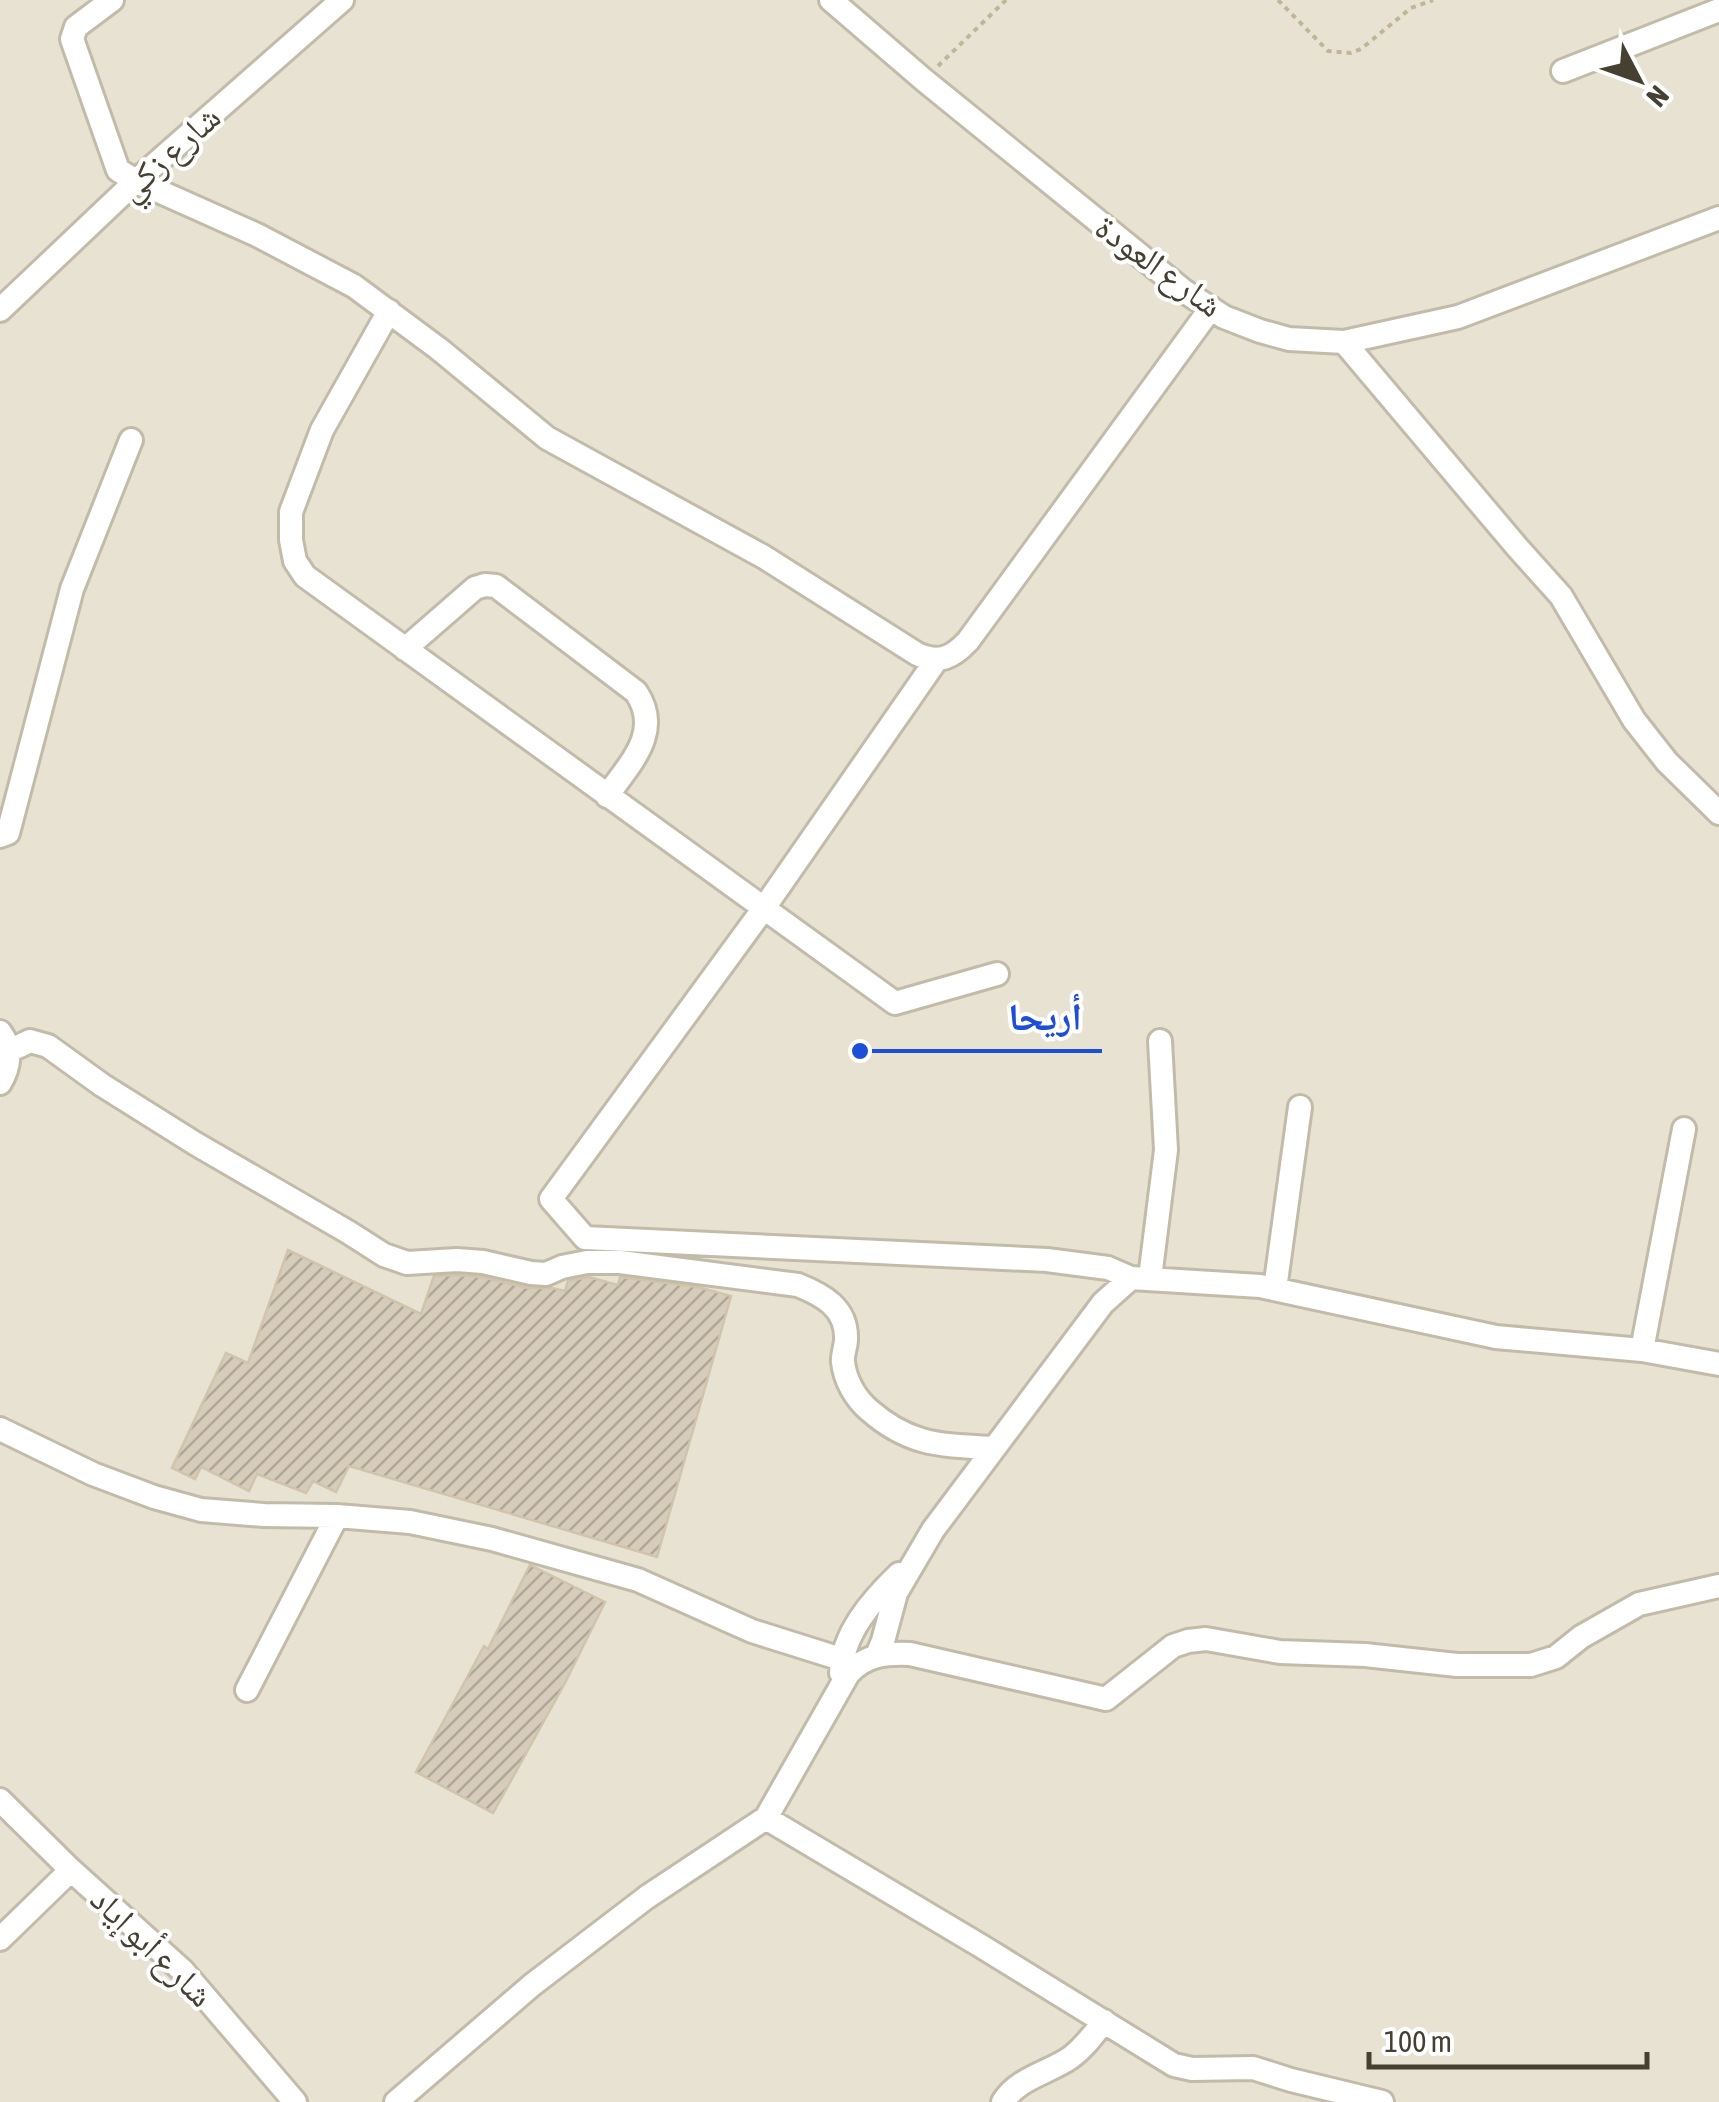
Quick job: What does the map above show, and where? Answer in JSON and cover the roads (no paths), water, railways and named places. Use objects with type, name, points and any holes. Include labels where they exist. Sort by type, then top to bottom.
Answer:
[{"type":"street","points":[[112,0],[76,27],[72,40],[118,170],[258,235],[354,286],[439,349],[547,438],[764,556],[929,660],[943,660],[968,641],[1211,308]]},
{"type":"street","name":"شارع زكي","points":[[0,310],[136,181],[342,0]]},
{"type":"street","name":"شارع العودة","points":[[831,0],[1184,291],[1242,324],[1289,339],[1344,342],[1458,317],[1719,218]]},
{"type":"street","points":[[1563,70],[1719,10]]},
{"type":"street","points":[[389,311],[322,430],[291,512],[295,561],[305,576],[895,1003],[997,974]]},
{"type":"street","points":[[1344,342],[1561,596],[1634,720],[1667,762],[1719,813]]},
{"type":"street","points":[[0,836],[8,833],[72,588],[131,440]]},
{"type":"street","points":[[405,649],[474,588],[496,586],[636,692],[643,703],[648,717],[646,734],[607,796]]},
{"type":"street","points":[[937,660],[764,908],[551,1199],[585,1238],[1047,1260],[1108,1268],[1140,1278],[1275,1289],[1496,1337],[1642,1350],[1719,1364]]},
{"type":"street","points":[[0,1083],[6,1074],[4,1042],[30,1041],[48,1046],[196,1144],[384,1256],[408,1263],[483,1262],[546,1274],[586,1262],[620,1262],[798,1285],[821,1294],[842,1318],[846,1338],[842,1360],[850,1387],[863,1405],[903,1435],[930,1442],[993,1448]]},
{"type":"street","points":[[877,1655],[896,1592],[933,1530],[1103,1303],[1140,1278],[1166,1150],[1160,1042]]},
{"type":"street","points":[[1275,1289],[1300,1106]]},
{"type":"street","points":[[1642,1350],[1684,1128]]},
{"type":"street","points":[[0,1429],[93,1474],[154,1497],[202,1510],[410,1522],[492,1539],[638,1580],[752,1630],[842,1659]]},
{"type":"street","points":[[247,1690],[337,1516]]},
{"type":"street","points":[[840,1685],[842,1659],[851,1633],[889,1584],[913,1562]]},
{"type":"street","points":[[396,2102],[546,1974],[647,1897],[766,1818],[840,1685],[856,1664],[877,1655],[910,1654],[1106,1699],[1173,1646],[1188,1640],[1206,1639],[1280,1652],[1457,1665],[1531,1665],[1556,1656],[1639,1604],[1719,1586]]},
{"type":"street","name":"شارع أبو إياد","points":[[0,1800],[70,1870],[183,1972],[295,2102]]},
{"type":"street","points":[[766,1818],[1174,2065],[1192,2069],[1254,2068],[1382,2102]]},
{"type":"street","points":[[0,1939],[70,1870]]},
{"type":"street","points":[[1002,2102],[1020,2084],[1070,2058],[1104,2021]]},
{"type":"place","name":"أريحا","points":[[860,1051]]}]
